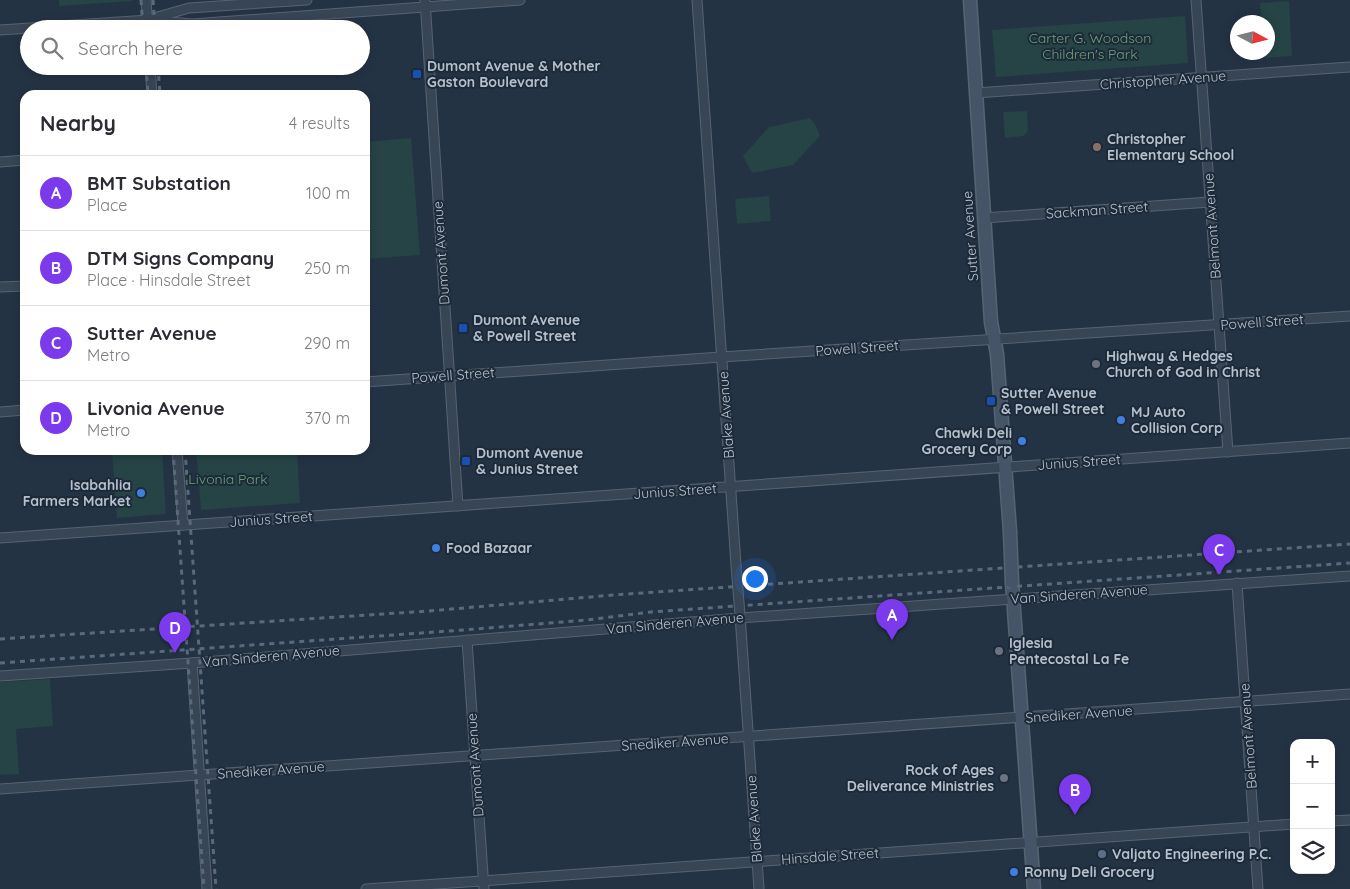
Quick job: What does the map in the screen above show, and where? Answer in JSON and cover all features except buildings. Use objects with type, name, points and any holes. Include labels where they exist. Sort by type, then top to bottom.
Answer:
[{"type":"street","points":[[146,0],[148,20]]},
{"type":"street","points":[[158,20],[189,8],[307,0]]},
{"type":"street","points":[[236,20],[425,3],[520,0]]},
{"type":"street","name":"Blake Avenue","points":[[697,0],[759,889]]},
{"type":"street","name":"Sutter Avenue","points":[[970,0],[991,322],[997,354],[1034,889]]},
{"type":"street","name":"Belmont Avenue","points":[[1196,0],[1228,452]]},
{"type":"street","name":"Dumont Avenue","points":[[425,3],[458,506]]},
{"type":"street","points":[[0,30],[20,29]]},
{"type":"street","name":"Christopher Avenue","points":[[976,93],[1350,67]]},
{"type":"street","points":[[151,75],[152,90]]},
{"type":"street","points":[[0,162],[20,160]]},
{"type":"street","name":"Sackman Street","points":[[984,218],[1210,202]]},
{"type":"street","points":[[0,287],[20,286]]},
{"type":"street","name":"Powell Street","points":[[370,382],[1350,316]]},
{"type":"street","points":[[0,412],[20,410]]},
{"type":"street","name":"Junius Street","points":[[0,538],[1350,443]]},
{"type":"street","points":[[177,455],[183,524]]},
{"type":"street","name":"Van Sinderen Avenue","points":[[0,676],[192,663],[740,616],[1350,576]]},
{"type":"street","name":"Belmont Avenue","points":[[1237,583],[1258,889]]},
{"type":"street","name":"Dumont Avenue","points":[[467,640],[484,885]]},
{"type":"street","points":[[192,663],[207,889]]},
{"type":"street","name":"Snediker Avenue","points":[[0,789],[1350,694]]},
{"type":"street","points":[[1335,821],[1350,820]]},
{"type":"street","name":"Hinsdale Street","points":[[366,889],[484,885],[757,861],[1290,824]]},
{"type":"green space","points":[[59,0],[132,0],[132,1],[59,6]]},
{"type":"green space","points":[[1289,1],[1292,56],[1275,57],[1275,15],[1261,15],[1260,3]]},
{"type":"green space","name":"Carter G. Woodson Children's Park","points":[[1185,16],[1188,63],[996,77],[992,30]]},
{"type":"green space","points":[[1027,111],[1028,131],[1023,136],[1005,138],[1003,112]]},
{"type":"green space","points":[[810,118],[820,136],[793,165],[752,173],[743,156],[769,127]]},
{"type":"green space","points":[[411,138],[420,255],[370,259],[370,142]]},
{"type":"green space","points":[[769,196],[771,221],[737,224],[735,199]]},
{"type":"green space","points":[[112,455],[162,455],[166,514],[117,518]]},
{"type":"green space","name":"Livonia Park","points":[[196,455],[297,455],[300,503],[201,510]]},
{"type":"green space","points":[[50,679],[53,726],[16,729],[19,774],[0,775],[0,682]]},
{"type":"railway","points":[[141,0],[142,20]]},
{"type":"railway","points":[[153,0],[154,20]]},
{"type":"railway","points":[[147,75],[148,90]]},
{"type":"railway","points":[[159,75],[160,90]]},
{"type":"railway","points":[[173,455],[204,889]]},
{"type":"railway","points":[[185,455],[216,889]]},
{"type":"railway","points":[[0,639],[429,611],[613,595],[1350,544]]},
{"type":"railway","points":[[0,663],[463,630],[587,620],[651,612],[1350,563]]},
{"type":"place","name":"Dumont Avenue & Mother Gaston Boulevard","points":[[417,74]]},
{"type":"place","name":"Christopher Elementary School","points":[[1097,147]]},
{"type":"place","name":"Dumont Avenue & Powell Street","points":[[463,328]]},
{"type":"place","name":"Highway & Hedges Church of God in Christ","points":[[1096,364]]},
{"type":"place","name":"Sutter Avenue & Powell Street","points":[[991,401]]},
{"type":"place","name":"MJ Auto Collision Corp","points":[[1121,420]]},
{"type":"place","name":"Chawki Deli Grocery Corp","points":[[1022,441]]},
{"type":"place","name":"Dumont Avenue & Junius Street","points":[[466,461]]},
{"type":"place","name":"Isabahlia Farmers Market","points":[[141,493]]},
{"type":"place","name":"Food Bazaar","points":[[436,548]]},
{"type":"place","name":"Sutter Avenue","points":[[1219,575]]},
{"type":"place","name":"BMT Substation","points":[[892,640]]},
{"type":"place","name":"Iglesia Pentecostal La Fe","points":[[999,651]]},
{"type":"place","name":"Livonia Avenue","points":[[175,653]]},
{"type":"place","name":"Rock of Ages Deliverance Ministries","points":[[1004,778]]},
{"type":"place","name":"DTM Signs Company","points":[[1075,815]]},
{"type":"place","name":"Valjato Engineering P.C.","points":[[1102,854]]},
{"type":"place","name":"Ronny Deli Grocery","points":[[1014,872]]}]
